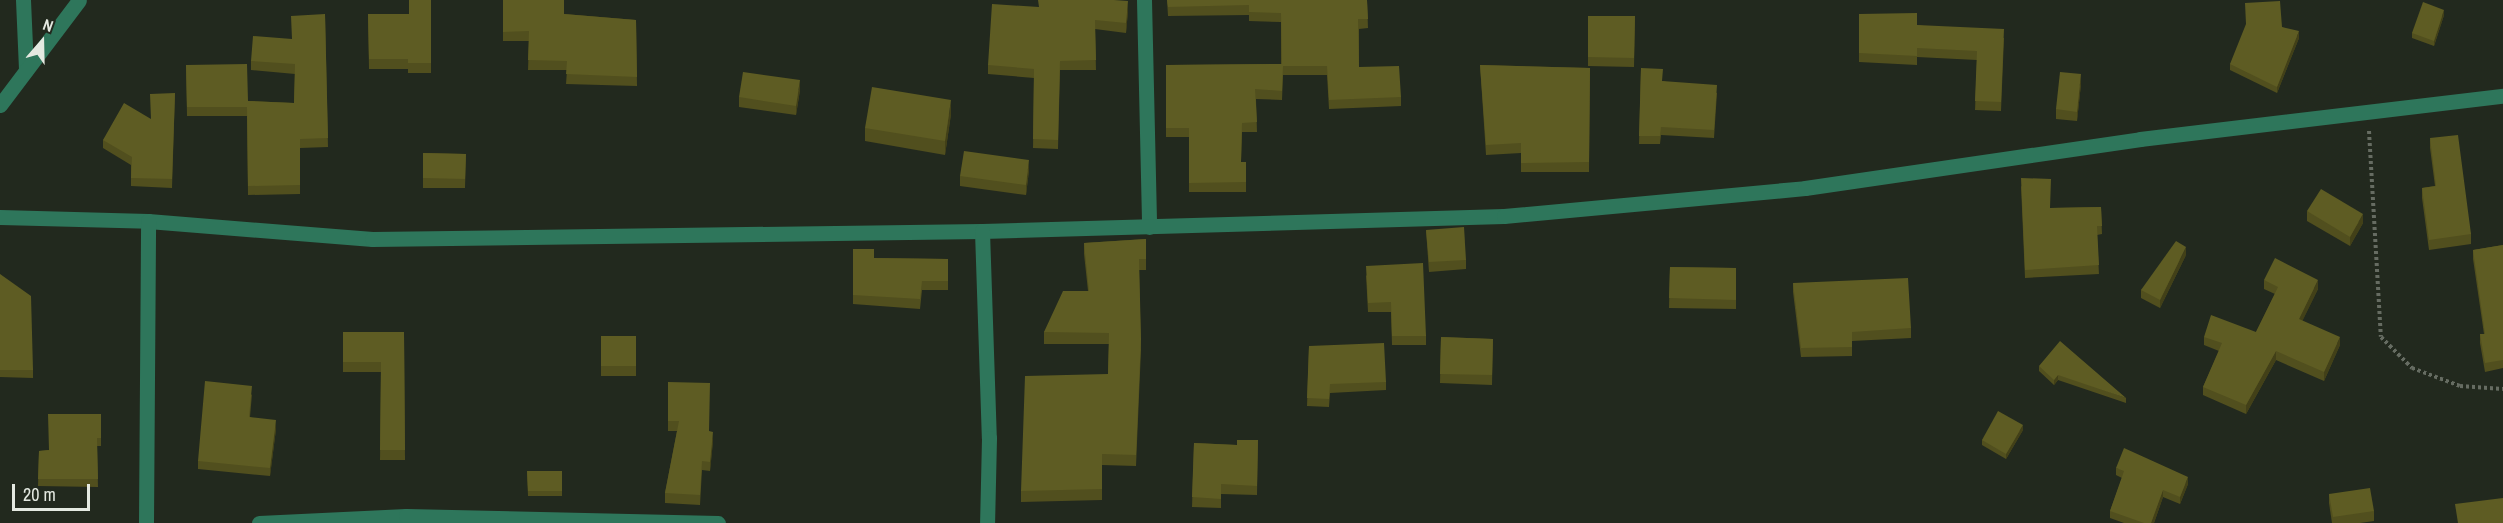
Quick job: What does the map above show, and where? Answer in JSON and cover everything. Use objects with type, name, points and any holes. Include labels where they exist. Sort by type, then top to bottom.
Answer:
[{"type":"street","points":[[23,0],[26,70]]},
{"type":"street","points":[[0,105],[79,0]]},
{"type":"street","points":[[1144,0],[1149,227]]},
{"type":"street","points":[[0,217],[147,221],[372,239],[982,231],[1504,216],[1805,188],[2140,139],[2320,121],[2368,112],[2503,96]]},
{"type":"street","points":[[146,523],[147,221]]},
{"type":"street","points":[[982,231],[988,438],[987,523]]},
{"type":"street","points":[[259,523],[406,516],[718,523]]},
{"type":"path","points":[[2368,112],[2381,337],[2412,368],[2460,386],[2503,388]]},
{"type":"building","points":[[409,0],[431,0],[431,63],[408,63],[408,59],[369,59],[368,14],[409,14]]},
{"type":"building","points":[[503,0],[564,0],[564,14],[636,20],[637,77],[566,74],[567,61],[528,60],[529,31],[503,32]]},
{"type":"building","points":[[1038,0],[1128,1],[1126,23],[1095,20],[1096,60],[1060,61],[1058,140],[1033,139],[1034,69],[988,65],[992,4],[1039,7]]},
{"type":"building","points":[[1167,0],[1367,0],[1368,19],[1358,19],[1359,67],[1399,66],[1401,97],[1329,100],[1327,66],[1283,66],[1282,91],[1255,89],[1257,122],[1242,123],[1241,162],[1246,162],[1246,182],[1189,183],[1189,128],[1166,128],[1166,65],[1282,64],[1281,13],[1249,12],[1249,5],[1168,7]]},
{"type":"building","points":[[2280,1],[2282,27],[2299,31],[2277,87],[2230,64],[2246,24],[2245,3]]},
{"type":"building","points":[[2423,2],[2444,10],[2434,41],[2412,33]]},
{"type":"building","points":[[1917,13],[1917,25],[2004,29],[2001,102],[1975,101],[1977,51],[1917,48],[1917,56],[1859,53],[1859,14]]},
{"type":"building","points":[[325,14],[328,138],[300,139],[300,185],[248,186],[247,107],[187,107],[186,65],[247,64],[248,101],[294,103],[295,64],[251,61],[253,36],[292,39],[291,16]]},
{"type":"building","points":[[1588,16],[1635,16],[1634,58],[1588,57]]},
{"type":"building","points":[[1480,65],[1590,68],[1589,162],[1521,163],[1521,143],[1486,145]]},
{"type":"building","points":[[1641,68],[1663,69],[1662,81],[1717,85],[1714,130],[1661,127],[1660,136],[1639,136]]},
{"type":"building","points":[[743,72],[800,80],[796,106],[739,97]]},
{"type":"building","points":[[2060,72],[2081,74],[2077,112],[2056,109]]},
{"type":"building","points":[[872,87],[951,100],[945,141],[865,128]]},
{"type":"building","points":[[175,93],[172,179],[131,178],[132,157],[103,140],[124,103],[151,119],[150,94]]},
{"type":"building","points":[[2458,135],[2471,234],[2429,240],[2422,188],[2436,186],[2430,138]]},
{"type":"building","points":[[964,151],[1029,160],[1026,185],[960,176]]},
{"type":"building","points":[[423,153],[466,154],[465,179],[423,178]]},
{"type":"building","points":[[2021,178],[2051,179],[2050,208],[2101,207],[2102,226],[2097,226],[2099,265],[2025,270]]},
{"type":"building","points":[[2321,189],[2363,214],[2350,237],[2307,211]]},
{"type":"building","points":[[1464,227],[1466,260],[1429,262],[1426,230]]},
{"type":"building","points":[[1146,239],[1146,259],[1139,259],[1141,339],[1136,455],[1102,454],[1102,489],[1021,491],[1025,376],[1108,374],[1109,333],[1044,332],[1063,291],[1089,291],[1084,243]]},
{"type":"building","points":[[2176,241],[2186,247],[2160,300],[2141,290]]},
{"type":"building","points":[[2503,245],[2503,360],[2485,363],[2480,334],[2485,334],[2473,250]]},
{"type":"building","points":[[853,249],[874,249],[874,258],[948,259],[948,281],[922,281],[920,299],[853,295]]},
{"type":"building","points":[[2275,258],[2318,280],[2299,319],[2340,337],[2324,372],[2276,351],[2246,405],[2203,387],[2222,343],[2204,337],[2211,315],[2256,332],[2278,287],[2264,280]]},
{"type":"building","points":[[1423,263],[1426,336],[1392,336],[1391,302],[1368,303],[1366,266]]},
{"type":"building","points":[[1670,267],[1736,268],[1736,300],[1669,298]]},
{"type":"building","points":[[0,274],[31,296],[33,370],[0,370]]},
{"type":"building","points":[[1908,278],[1911,328],[1852,332],[1852,347],[1801,348],[1793,283]]},
{"type":"building","points":[[343,332],[404,332],[405,450],[380,450],[381,362],[343,362]]},
{"type":"building","points":[[601,336],[636,336],[636,366],[601,366]]},
{"type":"building","points":[[1441,337],[1493,339],[1492,375],[1440,374]]},
{"type":"building","points":[[2060,341],[2126,398],[2058,375],[2054,380],[2039,366]]},
{"type":"building","points":[[1384,343],[1386,382],[1330,384],[1329,399],[1307,398],[1309,346]]},
{"type":"building","points":[[205,381],[252,386],[249,417],[276,420],[270,468],[198,461]]},
{"type":"building","points":[[668,382],[710,383],[709,431],[713,432],[710,462],[702,461],[700,495],[665,493],[679,421],[668,421]]},
{"type":"building","points":[[1998,411],[2023,425],[2006,454],[1982,440]]},
{"type":"building","points":[[48,414],[101,414],[101,438],[97,438],[98,479],[38,479],[39,451],[49,450]]},
{"type":"building","points":[[1237,440],[1258,440],[1257,486],[1221,484],[1221,499],[1192,497],[1194,443],[1237,445]]},
{"type":"building","points":[[2124,448],[2188,477],[2180,497],[2163,490],[2151,523],[2144,523],[2110,511],[2124,471],[2116,468]]},
{"type":"building","points":[[527,471],[562,471],[562,491],[528,491]]},
{"type":"building","points":[[2370,488],[2374,511],[2333,517],[2329,494]]},
{"type":"building","points":[[2503,498],[2503,523],[2458,523],[2455,504]]}]
